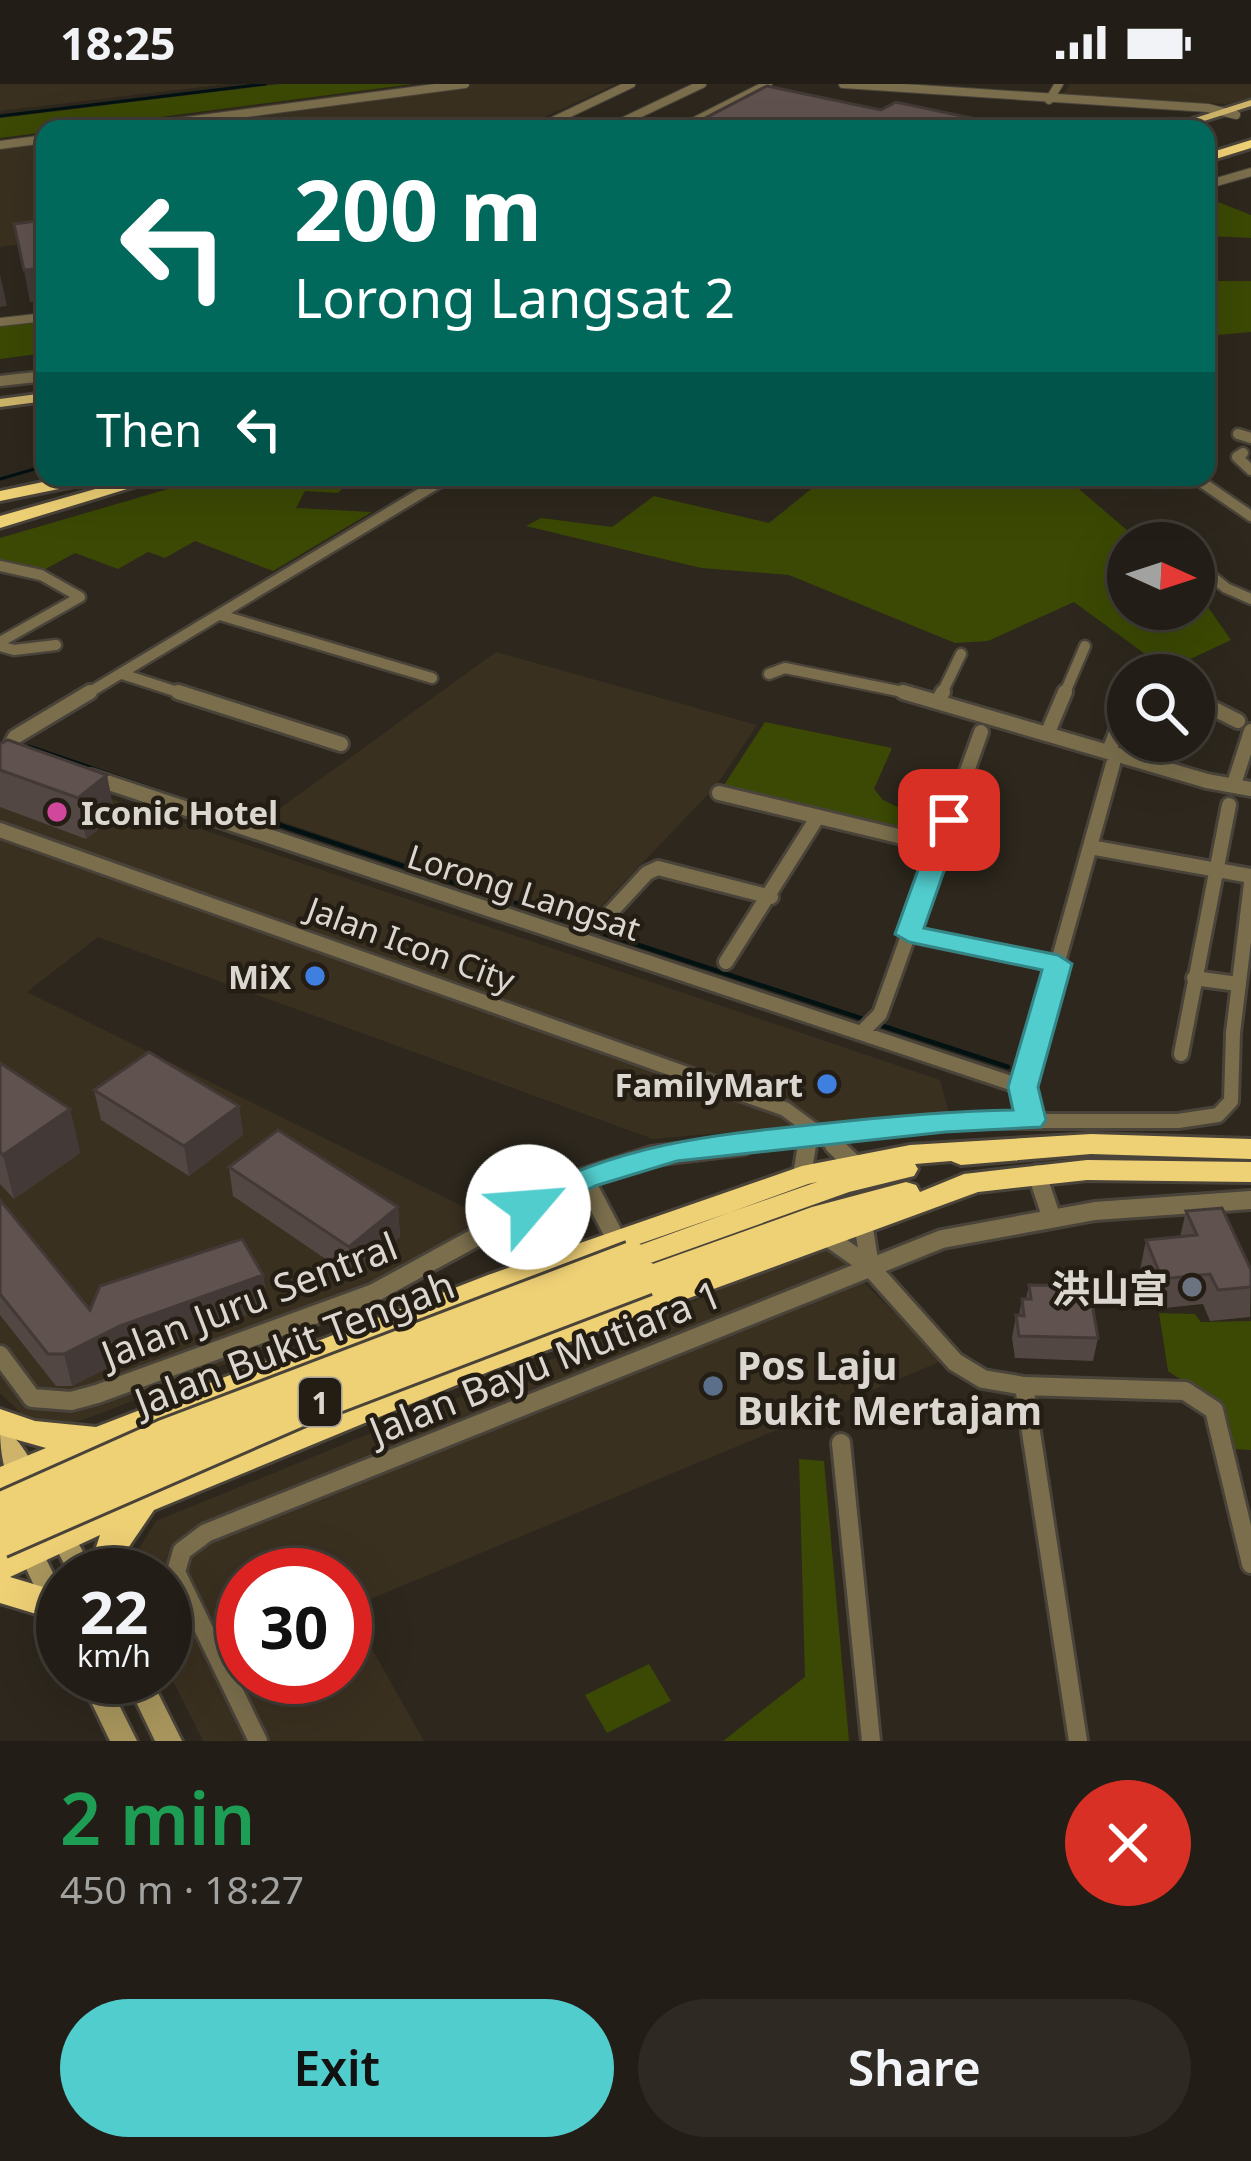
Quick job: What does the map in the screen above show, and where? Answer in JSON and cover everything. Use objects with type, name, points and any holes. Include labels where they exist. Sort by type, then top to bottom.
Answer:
[{"type":"highway","points":[[1215,159],[1251,148]]},
{"type":"highway","points":[[0,496],[49,486]]},
{"type":"highway","points":[[0,509],[98,486]]},
{"type":"highway","points":[[0,526],[103,486]]},
{"type":"highway","name":"Jalan Bukit Tengah","points":[[0,1509],[164,1436],[632,1258],[930,1187],[975,1167],[1091,1144],[1251,1150]]},
{"type":"highway","points":[[11,1476],[93,1438],[364,1330],[632,1258],[802,1176],[852,1162],[924,1151],[975,1167]]},
{"type":"highway","points":[[10,1553],[62,1537],[146,1497],[449,1376],[863,1222],[975,1167]]},
{"type":"highway","name":"Jalan Bukit Tengah","points":[[975,1167],[1037,1174],[1251,1172]]},
{"type":"highway","name":"Jalan Bukit Tengah","points":[[10,1553],[156,1469],[300,1410],[632,1258]]},
{"type":"highway","points":[[155,1414],[124,1446],[124,1466],[140,1482],[189,1480]]},
{"type":"highway","points":[[0,1422],[35,1434],[93,1438]]},
{"type":"highway","points":[[110,1548],[146,1497]]},
{"type":"highway","points":[[0,1588],[36,1602]]},
{"type":"main road","points":[[1202,120],[1251,107]]},
{"type":"main road","points":[[1213,120],[1230,113]]},
{"type":"main road","points":[[0,393],[36,389]]},
{"type":"main road","points":[[0,403],[36,398]]},
{"type":"main road","points":[[0,1439],[11,1476],[68,1548]]},
{"type":"main road","points":[[0,1498],[10,1553],[36,1584]]},
{"type":"main road","points":[[106,1704],[124,1741]]},
{"type":"main road","points":[[150,1704],[169,1741]]},
{"type":"street","points":[[194,120],[465,84]]},
{"type":"street","points":[[555,120],[632,84]]},
{"type":"street","points":[[625,120],[702,84]]},
{"type":"street","points":[[697,120],[767,84]]},
{"type":"street","points":[[843,84],[1230,113]]},
{"type":"street","points":[[1004,98],[1007,84]]},
{"type":"street","points":[[1049,100],[1059,84]]},
{"type":"street","points":[[0,145],[36,141]]},
{"type":"street","points":[[1215,182],[1251,172]]},
{"type":"street","points":[[0,322],[36,318]]},
{"type":"street","points":[[0,381],[36,377]]},
{"type":"street","points":[[1238,434],[1251,438]]},
{"type":"street","points":[[1243,453],[1237,457],[1251,470]]},
{"type":"street","points":[[6,748],[433,486]]},
{"type":"street","points":[[1207,486],[1251,516]]},
{"type":"street","points":[[0,566],[41,575],[80,597],[0,644]]},
{"type":"street","points":[[1215,579],[1251,599]]},
{"type":"street","points":[[220,615],[432,678]]},
{"type":"street","points":[[0,644],[14,650],[56,645]]},
{"type":"street","points":[[1048,732],[1085,646]]},
{"type":"street","points":[[939,699],[962,655]]},
{"type":"street","points":[[769,674],[785,668],[939,699],[1048,732],[1107,756]]},
{"type":"street","points":[[122,674],[341,744]]},
{"type":"street","points":[[1215,710],[1238,721]]},
{"type":"street","points":[[1234,784],[1251,731]]},
{"type":"street","points":[[861,1033],[880,1014],[981,732]]},
{"type":"street","points":[[6,748],[31,757]]},
{"type":"street","points":[[1030,1120],[1023,1087],[1110,762]]},
{"type":"street","points":[[1128,762],[1251,789]]},
{"type":"street","name":"Lorong Langsat","points":[[70,770],[1023,1087]]},
{"type":"street","points":[[719,793],[940,846]]},
{"type":"street","points":[[1180,1054],[1229,805]]},
{"type":"street","points":[[726,962],[817,818]]},
{"type":"street","name":"Jalan Icon City","points":[[0,830],[785,1109],[810,1129]]},
{"type":"street","points":[[1090,847],[1251,879]]},
{"type":"street","points":[[599,925],[647,873],[658,868],[771,897]]},
{"type":"street","name":"Jalan Juru Sentral","points":[[0,1355],[32,1398],[71,1401],[374,1293],[584,1178],[676,1150],[810,1129],[945,1121],[1178,1121],[1218,1115],[1231,1101],[1251,879]]},
{"type":"street","points":[[909,934],[1058,964]]},
{"type":"street","points":[[1193,978],[1238,984]]},
{"type":"street","points":[[810,1129],[852,1162]]},
{"type":"street","points":[[802,1176],[810,1129]]},
{"type":"street","points":[[1037,1174],[1051,1216]]},
{"type":"street","points":[[584,1178],[632,1258]]},
{"type":"street","name":"Jalan Bayu Mutiara 1","points":[[258,1741],[176,1572],[182,1552],[206,1534],[942,1239],[1051,1216],[1144,1204],[1251,1200]]},
{"type":"street","points":[[863,1222],[870,1268]]},
{"type":"street","points":[[826,1236],[870,1268],[955,1362],[983,1379],[1024,1387],[1185,1391],[1214,1409],[1251,1564]]},
{"type":"street","points":[[1024,1387],[1078,1741]]},
{"type":"street","points":[[841,1443],[871,1741]]},
{"type":"shaded area","points":[[0,84],[227,84],[0,111]]},
{"type":"shaded area","points":[[422,84],[616,84],[538,120],[148,120]]},
{"type":"shaded area","points":[[1070,84],[1251,84],[1251,97],[1226,104],[1062,96]]},
{"type":"shaded area","points":[[36,135],[36,242],[0,247],[0,140]]},
{"type":"shaded area","points":[[496,652],[757,725],[716,786],[585,923],[268,817]]},
{"type":"shaded area","points":[[30,771],[940,1080],[949,1113],[653,1139],[98,937],[27,992],[511,1230],[347,1316],[102,1413],[73,1423],[27,1419],[0,1393],[0,775]]},
{"type":"shaded area","points":[[828,1246],[942,1361],[372,1598],[372,1548],[216,1548],[216,1704],[372,1704],[372,1649],[424,1741],[203,1741],[184,1704],[192,1704],[192,1548],[140,1548],[156,1521]]},
{"type":"green space","points":[[280,84],[413,84],[138,120],[36,120],[36,133],[0,138],[0,118]]},
{"type":"green space","points":[[1215,201],[1251,215],[1251,238],[1215,236]]},
{"type":"green space","points":[[1215,281],[1251,281],[1251,332],[1215,335]]},
{"type":"green space","points":[[36,322],[36,354],[0,359],[0,326]]},
{"type":"green space","points":[[178,486],[345,486],[338,493],[305,491],[296,508],[372,512],[273,571],[195,541],[165,558],[148,552],[118,569],[75,553],[42,571],[0,564],[0,538]]},
{"type":"green space","points":[[815,486],[1076,486],[1118,522],[1107,522],[1107,626],[1074,602],[988,641],[955,643],[789,575],[701,568],[526,526],[541,518],[612,527],[654,496],[769,523]]},
{"type":"green space","points":[[1215,617],[1231,640],[1201,654],[1145,654],[1112,630],[1215,630]]},
{"type":"green space","points":[[765,722],[892,748],[874,789],[883,800],[908,812],[901,827],[724,785]]},
{"type":"green space","points":[[1159,1313],[1195,1314],[1201,1322],[1251,1321],[1251,1450],[1235,1449],[1224,1409],[1168,1371]]},
{"type":"green space","points":[[799,1459],[824,1461],[849,1741],[723,1741],[805,1677]]},
{"type":"green space","points":[[649,1664],[671,1701],[607,1733],[585,1695]]},
{"type":"building","points":[[767,86],[881,110],[896,102],[981,120],[702,120]]},
{"type":"building","points":[[36,221],[36,269],[24,270],[14,224]]},
{"type":"building","points":[[8,740],[107,775],[78,798],[0,770],[0,744]]},
{"type":"building","points":[[149,1052],[239,1106],[184,1146],[94,1090]]},
{"type":"building","points":[[0,1063],[70,1109],[3,1155],[0,1152]]},
{"type":"building","points":[[278,1130],[398,1207],[349,1247],[229,1167]]},
{"type":"building","points":[[0,1200],[90,1310],[100,1286],[242,1239],[263,1275],[120,1326],[64,1354],[48,1354],[0,1294]]},
{"type":"building","points":[[1222,1208],[1251,1270],[1251,1287],[1218,1290],[1210,1274],[1162,1279],[1146,1240],[1197,1235],[1186,1211]]},
{"type":"building","points":[[1029,1285],[1089,1286],[1098,1338],[1019,1336],[1016,1315],[1024,1316],[1022,1299],[1031,1299]]},
{"type":"waterway","points":[[0,116],[265,84]]},
{"type":"waterway","points":[[0,479],[36,469]]},
{"type":"waterway","points":[[29,747],[261,826],[274,823],[490,895]]},
{"type":"waterway","points":[[516,903],[584,927]]},
{"type":"waterway","points":[[605,934],[863,1019]]},
{"type":"waterway","points":[[883,1026],[1008,1067]]},
{"type":"place","name":"Iconic Hotel","points":[[57,812]]},
{"type":"place","name":"MiX","points":[[315,976]]},
{"type":"place","name":"FamilyMart","points":[[827,1084]]},
{"type":"place","name":"洪山宫","points":[[1192,1287]]},
{"type":"place","name":"Pos Laju Bukit Mertajam","points":[[713,1386]]},
{"type":"route","points":[[528,1207],[584,1178],[676,1150],[945,1121],[1030,1120],[1023,1087],[1058,964],[909,934],[949,820]]}]
